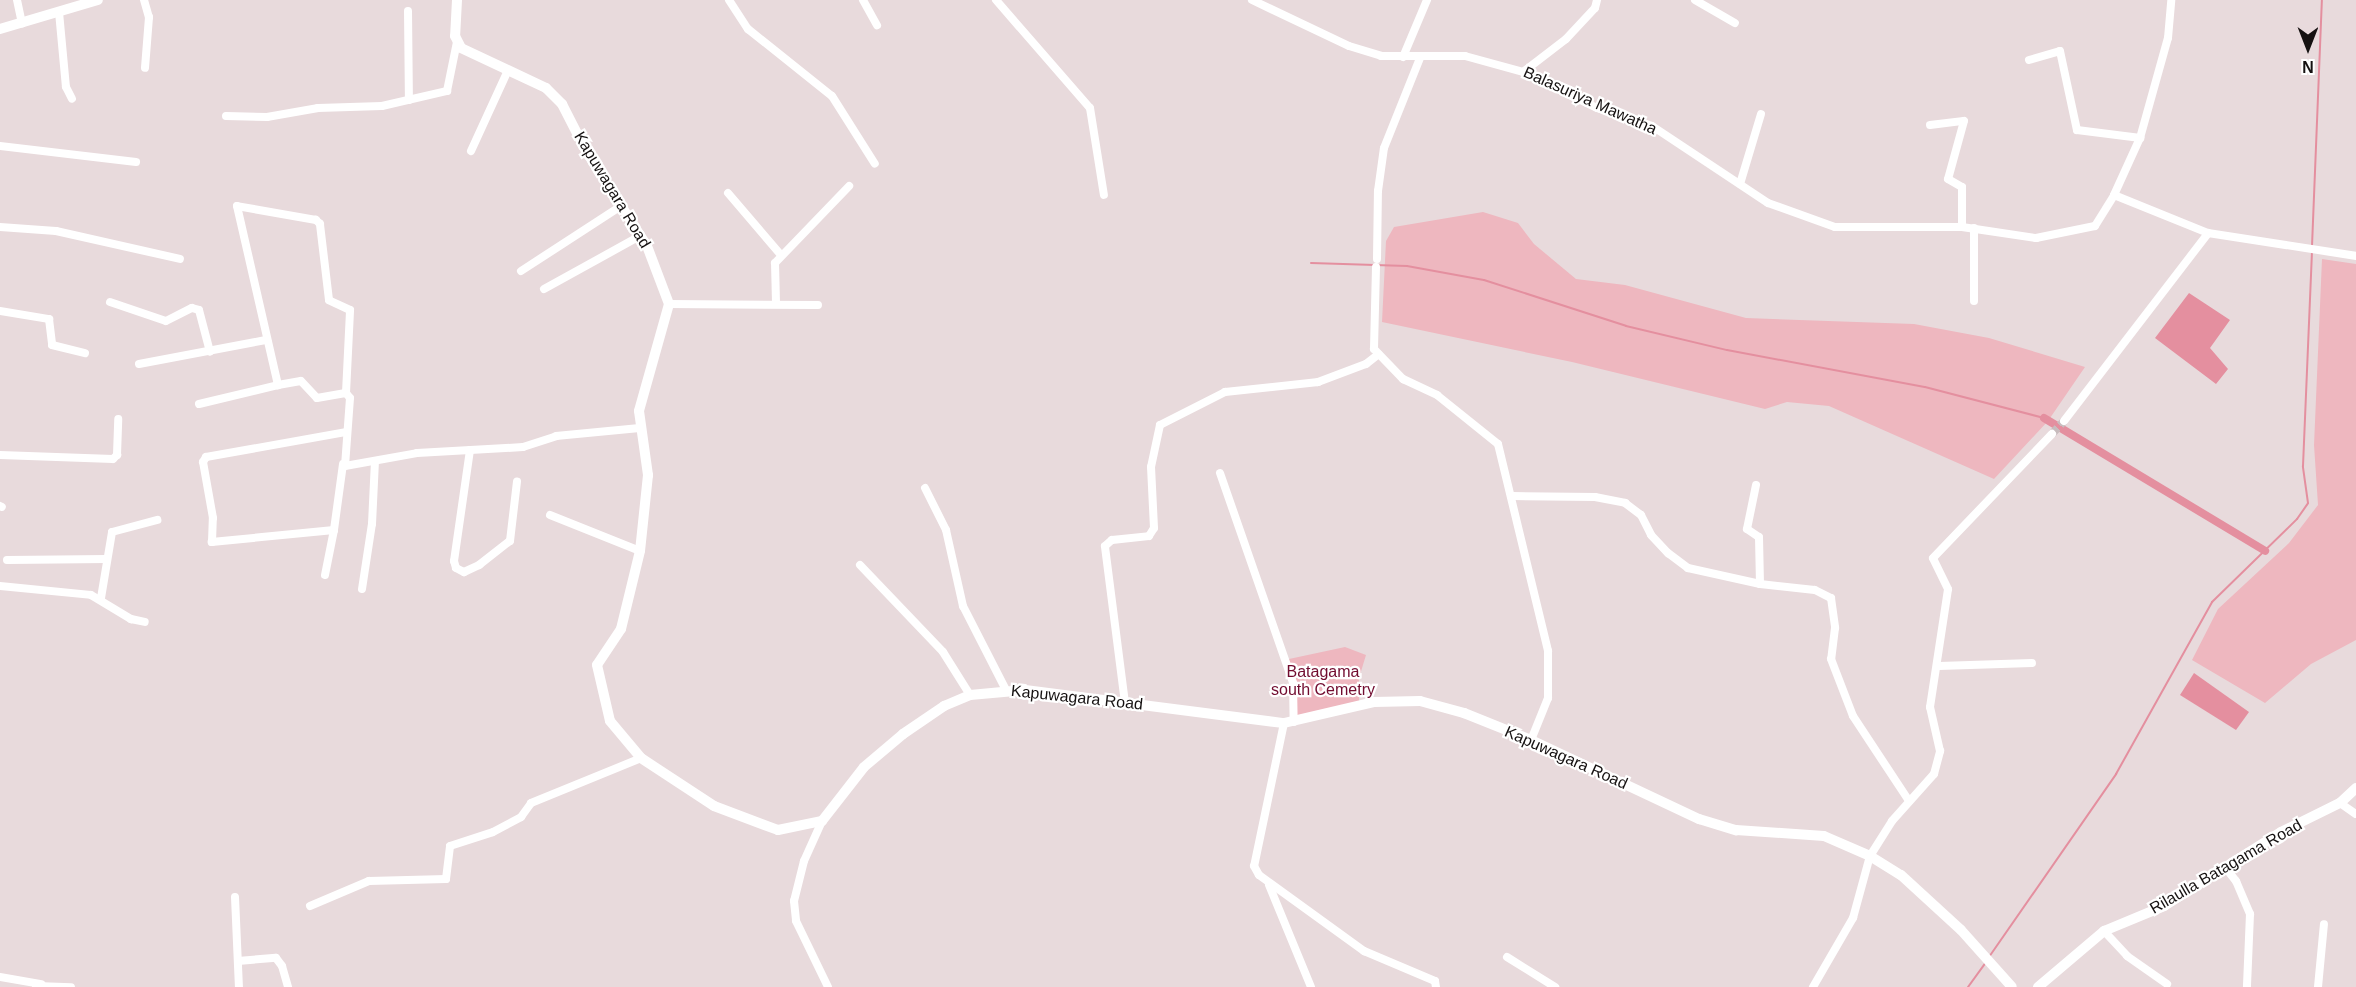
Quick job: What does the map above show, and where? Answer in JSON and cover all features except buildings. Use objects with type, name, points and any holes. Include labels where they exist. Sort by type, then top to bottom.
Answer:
[{"type":"street","points":[[17,0],[22,23]]},
{"type":"street","points":[[0,29],[98,0]]},
{"type":"street","points":[[144,0],[148,17],[146,68]]},
{"type":"street","points":[[226,116],[267,117],[318,108],[352,109],[447,91],[457,42],[458,0]]},
{"type":"street","points":[[729,0],[748,29],[832,96],[875,164]]},
{"type":"street","points":[[863,0],[877,25]]},
{"type":"street","points":[[996,0],[1090,108],[1104,195]]},
{"type":"street","name":"Balasuriya Mawatha","points":[[1252,0],[1349,46],[1381,56],[1420,58],[1465,56],[1523,72],[1597,108],[1652,126],[1768,203],[1835,227],[1962,227],[2036,238],[2095,226],[2114,195],[2140,138],[2168,38],[2171,0]]},
{"type":"street","points":[[1403,57],[1427,0]]},
{"type":"street","points":[[1523,72],[1566,39],[1595,8],[1597,0]]},
{"type":"street","points":[[1695,0],[1735,23]]},
{"type":"street","points":[[408,11],[409,100]]},
{"type":"street","points":[[59,12],[66,87],[72,99]]},
{"type":"street","name":"Kapuwagara Road","points":[[457,42],[546,88],[562,104],[640,236],[669,304]]},
{"type":"street","points":[[2029,60],[2060,51],[2077,130],[2140,138]]},
{"type":"street","points":[[1420,58],[1384,148],[1378,191],[1374,348],[1403,379],[1437,395],[1498,444],[1513,496],[1548,651],[1548,698],[1531,740]]},
{"type":"street","points":[[471,151],[508,70]]},
{"type":"street","points":[[1740,184],[1761,114]]},
{"type":"street","points":[[1930,124],[1964,121],[1948,179],[1949,183],[1962,187],[1962,227]]},
{"type":"street","points":[[0,146],[136,162]]},
{"type":"street","points":[[776,303],[775,263],[849,186]]},
{"type":"street","points":[[728,193],[781,255]]},
{"type":"street","points":[[2114,195],[2208,233],[2356,256]]},
{"type":"street","points":[[278,385],[237,206],[316,220],[320,225],[330,300],[350,310],[346,393],[350,398],[334,530],[325,575]]},
{"type":"street","points":[[521,271],[621,206]]},
{"type":"street","points":[[0,227],[56,231],[180,259]]},
{"type":"street","points":[[1974,228],[1974,302]]},
{"type":"street","points":[[2064,421],[2208,233]]},
{"type":"street","points":[[544,289],[640,236]]},
{"type":"street","points":[[110,302],[166,321],[192,308],[199,310],[210,352]]},
{"type":"street","points":[[819,304],[669,304],[639,411],[648,475],[640,551],[621,629],[597,665],[610,721],[641,758],[714,806],[757,826],[778,830],[822,821]]},
{"type":"street","points":[[0,311],[49,319],[52,345],[85,353]]},
{"type":"street","points":[[139,364],[266,340]]},
{"type":"street","points":[[1125,703],[1105,546],[1112,540],[1149,536],[1154,528],[1151,467],[1160,425],[1225,392],[1318,381],[1366,364],[1379,354]]},
{"type":"street","points":[[199,404],[301,381],[316,398],[346,393]]},
{"type":"street","points":[[0,455],[113,459],[117,454],[118,419]]},
{"type":"street","points":[[343,464],[470,450],[523,447],[556,436],[640,428]]},
{"type":"street","points":[[334,530],[212,542],[213,518],[203,462],[206,457],[346,432]]},
{"type":"street","points":[[1813,987],[1854,918],[1870,856],[1909,801],[1934,774],[1941,751],[1930,707],[1939,666],[1948,589],[1933,558],[2052,434]]},
{"type":"street","points":[[470,450],[454,561],[456,568],[464,572],[510,541],[517,481]]},
{"type":"street","points":[[362,589],[372,524],[375,461]]},
{"type":"street","points":[[1220,473],[1293,683],[1289,723],[1254,866],[1269,885],[1311,987]]},
{"type":"street","points":[[1756,485],[1747,529],[1759,537],[1760,584]]},
{"type":"street","points":[[925,488],[946,530],[963,606],[1006,690]]},
{"type":"street","points":[[1513,496],[1595,497],[1625,503],[1641,515],[1656,541],[1688,568],[1760,584],[1815,590],[1831,598],[1835,628],[1831,659],[1854,716],[1909,801]]},
{"type":"street","points":[[550,515],[640,551]]},
{"type":"street","points":[[101,598],[112,532],[157,520]]},
{"type":"street","points":[[7,560],[107,559]]},
{"type":"street","points":[[860,564],[942,652],[970,695]]},
{"type":"street","points":[[0,586],[101,598],[131,619],[145,622]]},
{"type":"street","points":[[1939,666],[2032,663]]},
{"type":"street","name":"Kapuwagara Road","points":[[822,821],[864,767],[903,734],[944,706],[970,695],[1006,690],[1289,723],[1374,702],[1420,701],[1464,713],[1531,740],[1700,819],[1736,830],[1824,836],[1870,856],[1901,875],[2012,987]]},
{"type":"street","points":[[310,906],[369,881],[446,879],[450,846],[493,832],[520,817],[531,803],[641,758]]},
{"type":"street","name":"Rilaulla Batagama Road","points":[[2038,987],[2104,931],[2164,906],[2281,832],[2340,803],[2356,788]]},
{"type":"street","points":[[2340,803],[2356,814]]},
{"type":"street","points":[[822,821],[804,861],[794,901],[796,921],[828,987]]},
{"type":"street","points":[[2225,867],[2236,881],[2250,914],[2247,987]]},
{"type":"street","points":[[1269,885],[1364,951],[1435,981],[1436,987]]},
{"type":"street","points":[[236,897],[239,987]]},
{"type":"street","points":[[2318,987],[2324,924]]},
{"type":"street","points":[[2104,931],[2127,956],[2167,984]]},
{"type":"street","points":[[1507,957],[1555,987]]},
{"type":"street","points":[[238,961],[276,958],[282,966],[288,987]]},
{"type":"street","points":[[0,977],[71,987]]},
{"type":"street","points":[[32,987],[41,984]]},
{"type":"green space","points":[[1483,212],[1518,223],[1534,244],[1576,279],[1625,285],[1746,318],[1914,324],[1989,338],[2085,367],[2048,421],[1994,479],[1829,406],[1787,402],[1765,409],[1572,362],[1382,322],[1386,241],[1394,227]]},
{"type":"green space","points":[[2322,259],[2356,264],[2356,640],[2311,664],[2265,703],[2192,660],[2218,609],[2289,543],[2318,505],[2314,445]]},
{"type":"green space","name":"Batagama south Cemetry","points":[[1345,647],[1366,655],[1359,678],[1359,702],[1295,716],[1289,659]]},
{"type":"shaded area","points":[[2189,293],[2230,320],[2210,348],[2228,369],[2216,384],[2155,338]]},
{"type":"shaded area","points":[[2194,673],[2249,712],[2236,730],[2180,695]]},
{"type":"waterway","points":[[2312,246],[2322,0]]},
{"type":"waterway","points":[[1989,957],[2116,774],[2212,602],[2297,519],[2308,503],[2303,466],[2312,252]]},
{"type":"waterway","points":[[1311,263],[1407,266],[1484,280],[1626,326],[1727,350],[1925,387],[2044,418]]},
{"type":"waterway","points":[[2044,418],[2265,551]]},
{"type":"waterway","points":[[1968,987],[1986,962]]},
{"type":"tunnel","points":[[2052,434],[2064,421]]}]
